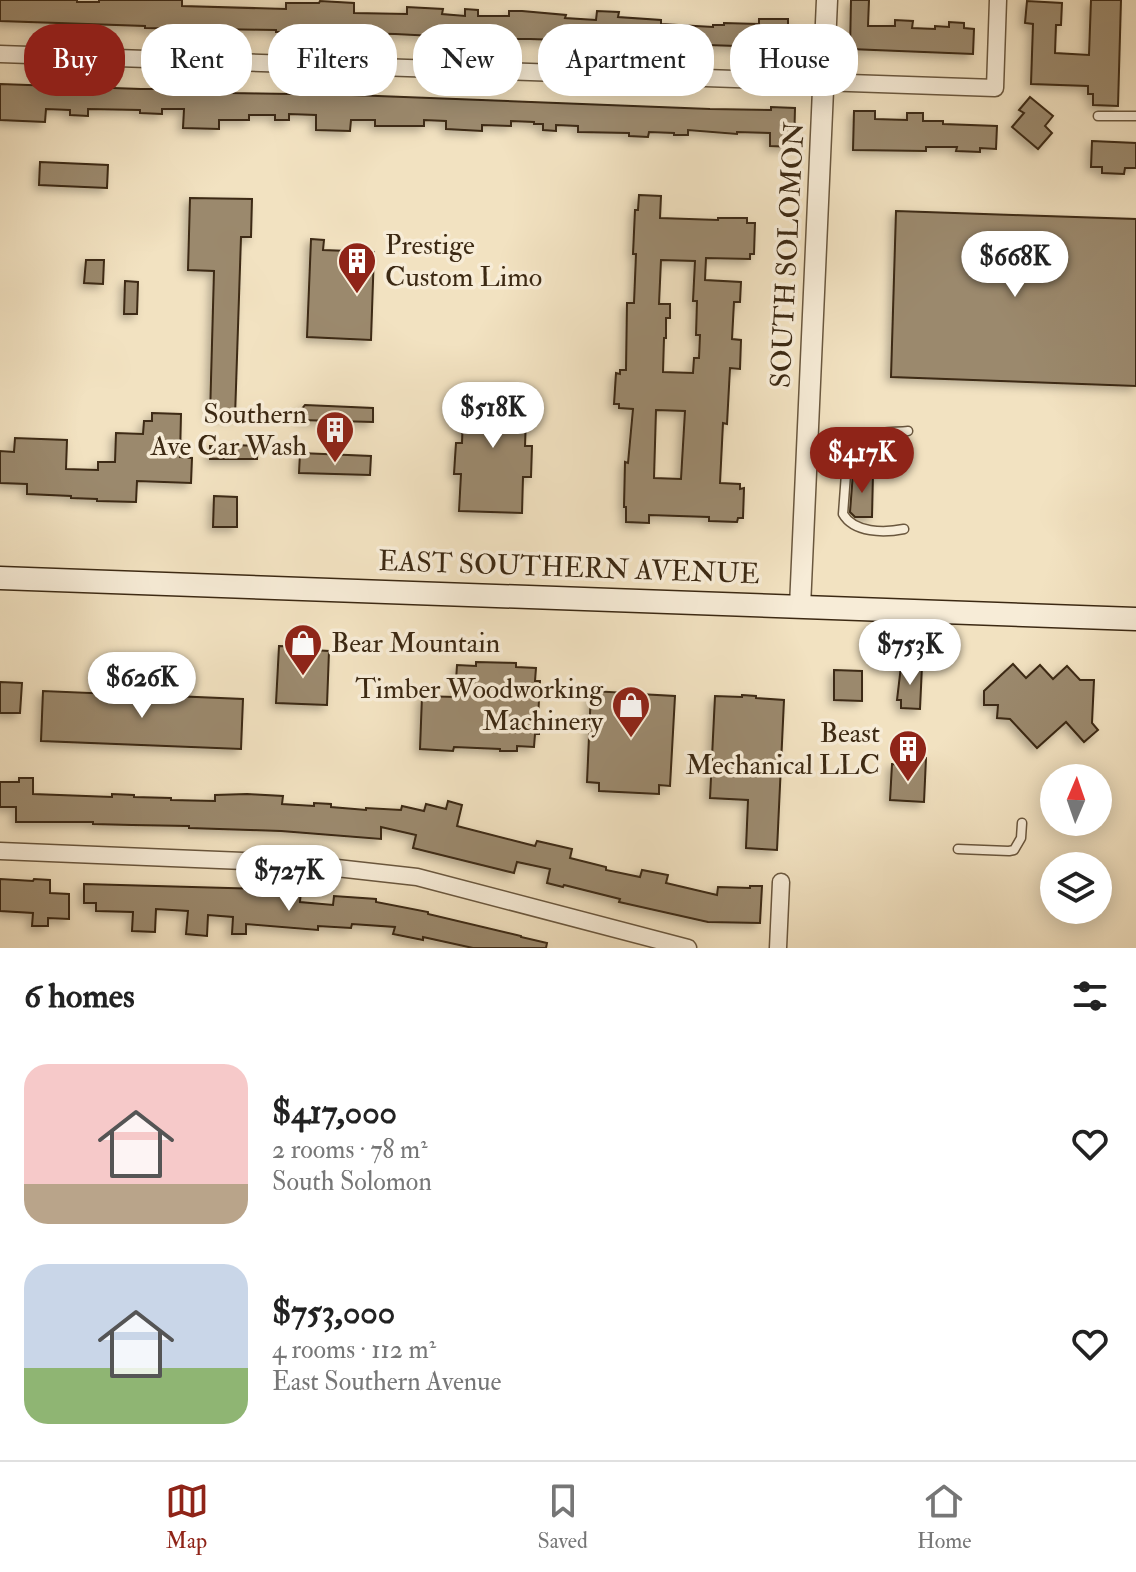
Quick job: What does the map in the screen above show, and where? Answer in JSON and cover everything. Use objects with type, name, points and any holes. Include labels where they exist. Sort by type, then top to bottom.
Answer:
[{"type":"main road","name":"EAST SOUTHERN AVENUE","points":[[0,578],[1136,619]]},
{"type":"street","name":"SOUTH SOLOMON","points":[[826,24],[827,0]]},
{"type":"street","points":[[858,83],[995,88],[998,0]]},
{"type":"street","points":[[0,54],[730,79]]},
{"type":"street","name":"SOUTH SOLOMON","points":[[800,607],[823,96]]},
{"type":"street","points":[[0,851],[292,863],[417,877],[688,948]]},
{"type":"street","points":[[778,948],[781,882]]},
{"type":"lane","points":[[1098,116],[1136,116]]},
{"type":"lane","points":[[904,529],[891,532],[855,527],[847,522],[843,514],[848,447],[855,439],[868,435],[908,431]]},
{"type":"lane","points":[[958,849],[1014,850],[1021,838],[1022,823]]},
{"type":"building","points":[[0,0],[182,0],[182,6],[286,9],[286,3],[320,1],[354,3],[354,13],[407,14],[407,7],[443,9],[442,14],[465,16],[465,9],[478,10],[478,16],[509,16],[509,11],[522,11],[596,20],[597,11],[619,12],[618,17],[661,20],[661,24],[538,24],[538,39],[522,39],[522,24],[413,24],[413,35],[397,34],[397,24],[268,24],[268,30],[252,30],[252,24],[141,26],[0,21]]},
{"type":"building","points":[[851,0],[869,0],[868,26],[895,26],[895,20],[913,21],[912,28],[935,29],[935,26],[949,27],[949,22],[964,23],[964,28],[974,29],[973,54],[858,49],[858,24],[851,24]]},
{"type":"building","points":[[1091,0],[1121,0],[1118,106],[1093,105],[1093,94],[1088,94],[1088,86],[1031,84],[1033,24],[1025,23],[1027,1],[1062,3],[1061,25],[1056,25],[1055,53],[1089,55]]},
{"type":"building","points":[[759,19],[788,19],[788,24],[759,24]]},
{"type":"building","points":[[724,23],[759,24],[730,24],[730,46],[714,45],[714,25]]},
{"type":"building","points":[[0,84],[24,85],[24,96],[125,96],[125,88],[141,89],[141,96],[268,94],[710,109],[795,108],[794,147],[770,146],[770,133],[688,130],[688,135],[649,132],[648,137],[629,136],[629,133],[578,132],[578,126],[556,125],[556,131],[543,130],[543,124],[511,121],[511,126],[482,125],[482,131],[446,129],[446,121],[424,120],[424,126],[375,126],[375,120],[351,120],[350,131],[316,130],[316,115],[289,114],[289,120],[275,120],[275,115],[249,115],[249,120],[219,120],[219,129],[183,128],[184,109],[162,109],[162,114],[140,113],[140,110],[88,109],[88,116],[70,115],[70,110],[46,109],[45,122],[0,120]]},
{"type":"building","points":[[1030,97],[1053,116],[1045,126],[1052,133],[1038,149],[1012,127],[1024,113],[1019,110]]},
{"type":"building","points":[[854,111],[875,111],[875,119],[907,120],[907,113],[923,113],[923,121],[997,126],[996,149],[980,148],[980,152],[956,151],[957,147],[926,147],[926,151],[853,150]]},
{"type":"building","points":[[1092,141],[1136,143],[1136,168],[1125,168],[1124,174],[1102,173],[1102,167],[1091,167]]},
{"type":"building","points":[[40,162],[108,165],[107,188],[39,185]]},
{"type":"building","points":[[639,195],[661,196],[660,218],[747,218],[747,223],[755,223],[754,254],[750,254],[750,259],[706,258],[705,280],[741,282],[740,302],[734,302],[732,339],[741,340],[740,369],[730,368],[720,483],[740,484],[740,489],[744,488],[743,518],[738,518],[737,522],[709,521],[709,517],[649,515],[649,523],[626,522],[625,462],[628,463],[633,409],[619,408],[619,404],[614,404],[616,373],[626,370],[627,303],[634,303],[636,254],[633,254],[635,210],[638,210]],"holes":[[[661,260],[695,261],[693,301],[697,301],[696,335],[700,335],[699,358],[694,358],[693,373],[663,372],[666,318],[670,318],[670,304],[659,304]],[[656,410],[685,411],[681,479],[654,478]]]},
{"type":"building","points":[[190,198],[252,199],[251,237],[241,237],[235,417],[210,416],[214,271],[188,270]]},
{"type":"building","points":[[896,211],[1136,219],[1136,386],[891,377]]},
{"type":"building","points":[[311,239],[324,240],[323,250],[374,252],[371,340],[307,337]]},
{"type":"building","points":[[86,260],[104,260],[103,284],[84,283]]},
{"type":"building","points":[[125,281],[138,282],[137,314],[124,314]]},
{"type":"building","points":[[504,384],[516,384],[515,392],[527,392],[525,446],[532,446],[531,477],[523,477],[522,513],[459,511],[461,474],[454,474],[456,443],[462,443],[464,387],[504,389]]},
{"type":"building","points":[[305,405],[373,408],[373,422],[300,420]]},
{"type":"building","points":[[152,413],[181,414],[180,457],[192,458],[191,483],[137,481],[136,502],[27,494],[27,484],[0,483],[0,451],[14,452],[15,438],[67,440],[66,469],[98,470],[98,462],[115,462],[116,433],[143,434],[144,421],[152,421]]},
{"type":"building","points":[[210,446],[258,446],[257,459],[210,459]]},
{"type":"building","name":"Southern Ave Car Wash","points":[[300,453],[371,456],[370,475],[299,473]]},
{"type":"building","points":[[853,473],[873,473],[872,517],[855,517],[850,512]]},
{"type":"building","points":[[214,496],[237,497],[237,527],[213,527]]},
{"type":"building","name":"Bear Mountain","points":[[279,646],[329,651],[327,705],[276,703]]},
{"type":"building","points":[[476,662],[516,663],[516,667],[536,668],[535,681],[540,681],[539,734],[535,734],[534,747],[517,746],[517,751],[454,747],[453,751],[420,749],[422,696],[455,697],[457,665],[476,666]]},
{"type":"building","points":[[1013,664],[1026,678],[1040,665],[1053,679],[1067,666],[1080,680],[1094,680],[1092,723],[1098,730],[1084,742],[1066,722],[1037,748],[1010,719],[997,718],[998,705],[984,705],[984,691]]},
{"type":"building","points":[[901,666],[922,666],[920,709],[901,708],[901,700],[897,700]]},
{"type":"building","points":[[834,670],[862,671],[862,701],[834,700]]},
{"type":"building","points":[[0,682],[22,683],[20,713],[0,713]]},
{"type":"building","points":[[137,689],[151,690],[150,695],[243,699],[241,749],[41,741],[43,691],[137,695]]},
{"type":"building","name":"Timber Woodworking Machinery","points":[[591,691],[639,691],[639,694],[675,696],[670,786],[659,785],[659,794],[599,791],[599,783],[587,782]]},
{"type":"building","points":[[742,695],[784,700],[777,850],[746,848],[748,800],[710,798],[715,696]]},
{"type":"building","name":"Beast Mechanical LLC","points":[[907,757],[926,758],[924,802],[890,800],[892,764],[906,765]]},
{"type":"building","points":[[19,778],[33,778],[33,794],[112,797],[112,794],[215,801],[215,795],[247,794],[283,796],[282,804],[331,804],[331,807],[366,810],[401,810],[402,806],[424,811],[426,804],[446,809],[448,801],[462,805],[457,826],[535,846],[537,841],[572,849],[570,858],[606,867],[606,870],[640,877],[642,870],[668,875],[666,883],[717,895],[718,887],[762,886],[760,923],[708,922],[619,902],[620,899],[547,883],[550,869],[517,862],[514,873],[413,848],[416,835],[381,827],[381,839],[189,826],[16,822],[16,807],[0,807],[0,782],[19,782]]},
{"type":"building","points":[[0,879],[50,880],[50,893],[69,894],[69,919],[48,918],[48,926],[32,926],[33,913],[0,911]]},
{"type":"building","points":[[84,884],[301,890],[300,902],[333,905],[334,896],[376,899],[376,902],[547,943],[546,948],[473,948],[393,934],[395,927],[352,924],[351,928],[318,926],[318,930],[246,924],[246,934],[232,934],[233,917],[208,915],[207,936],[186,934],[188,911],[156,909],[155,932],[132,931],[133,912],[96,911],[96,903],[84,903]]},
{"type":"place","name":"Prestige Custom Limo","points":[[357,295]]},
{"type":"place","name":"Southern Ave Car Wash","points":[[335,464]]},
{"type":"place","name":"Bear Mountain","points":[[303,677]]},
{"type":"place","name":"Timber Woodworking Machinery","points":[[631,739]]},
{"type":"place","name":"Beast Mechanical LLC","points":[[908,783]]}]
